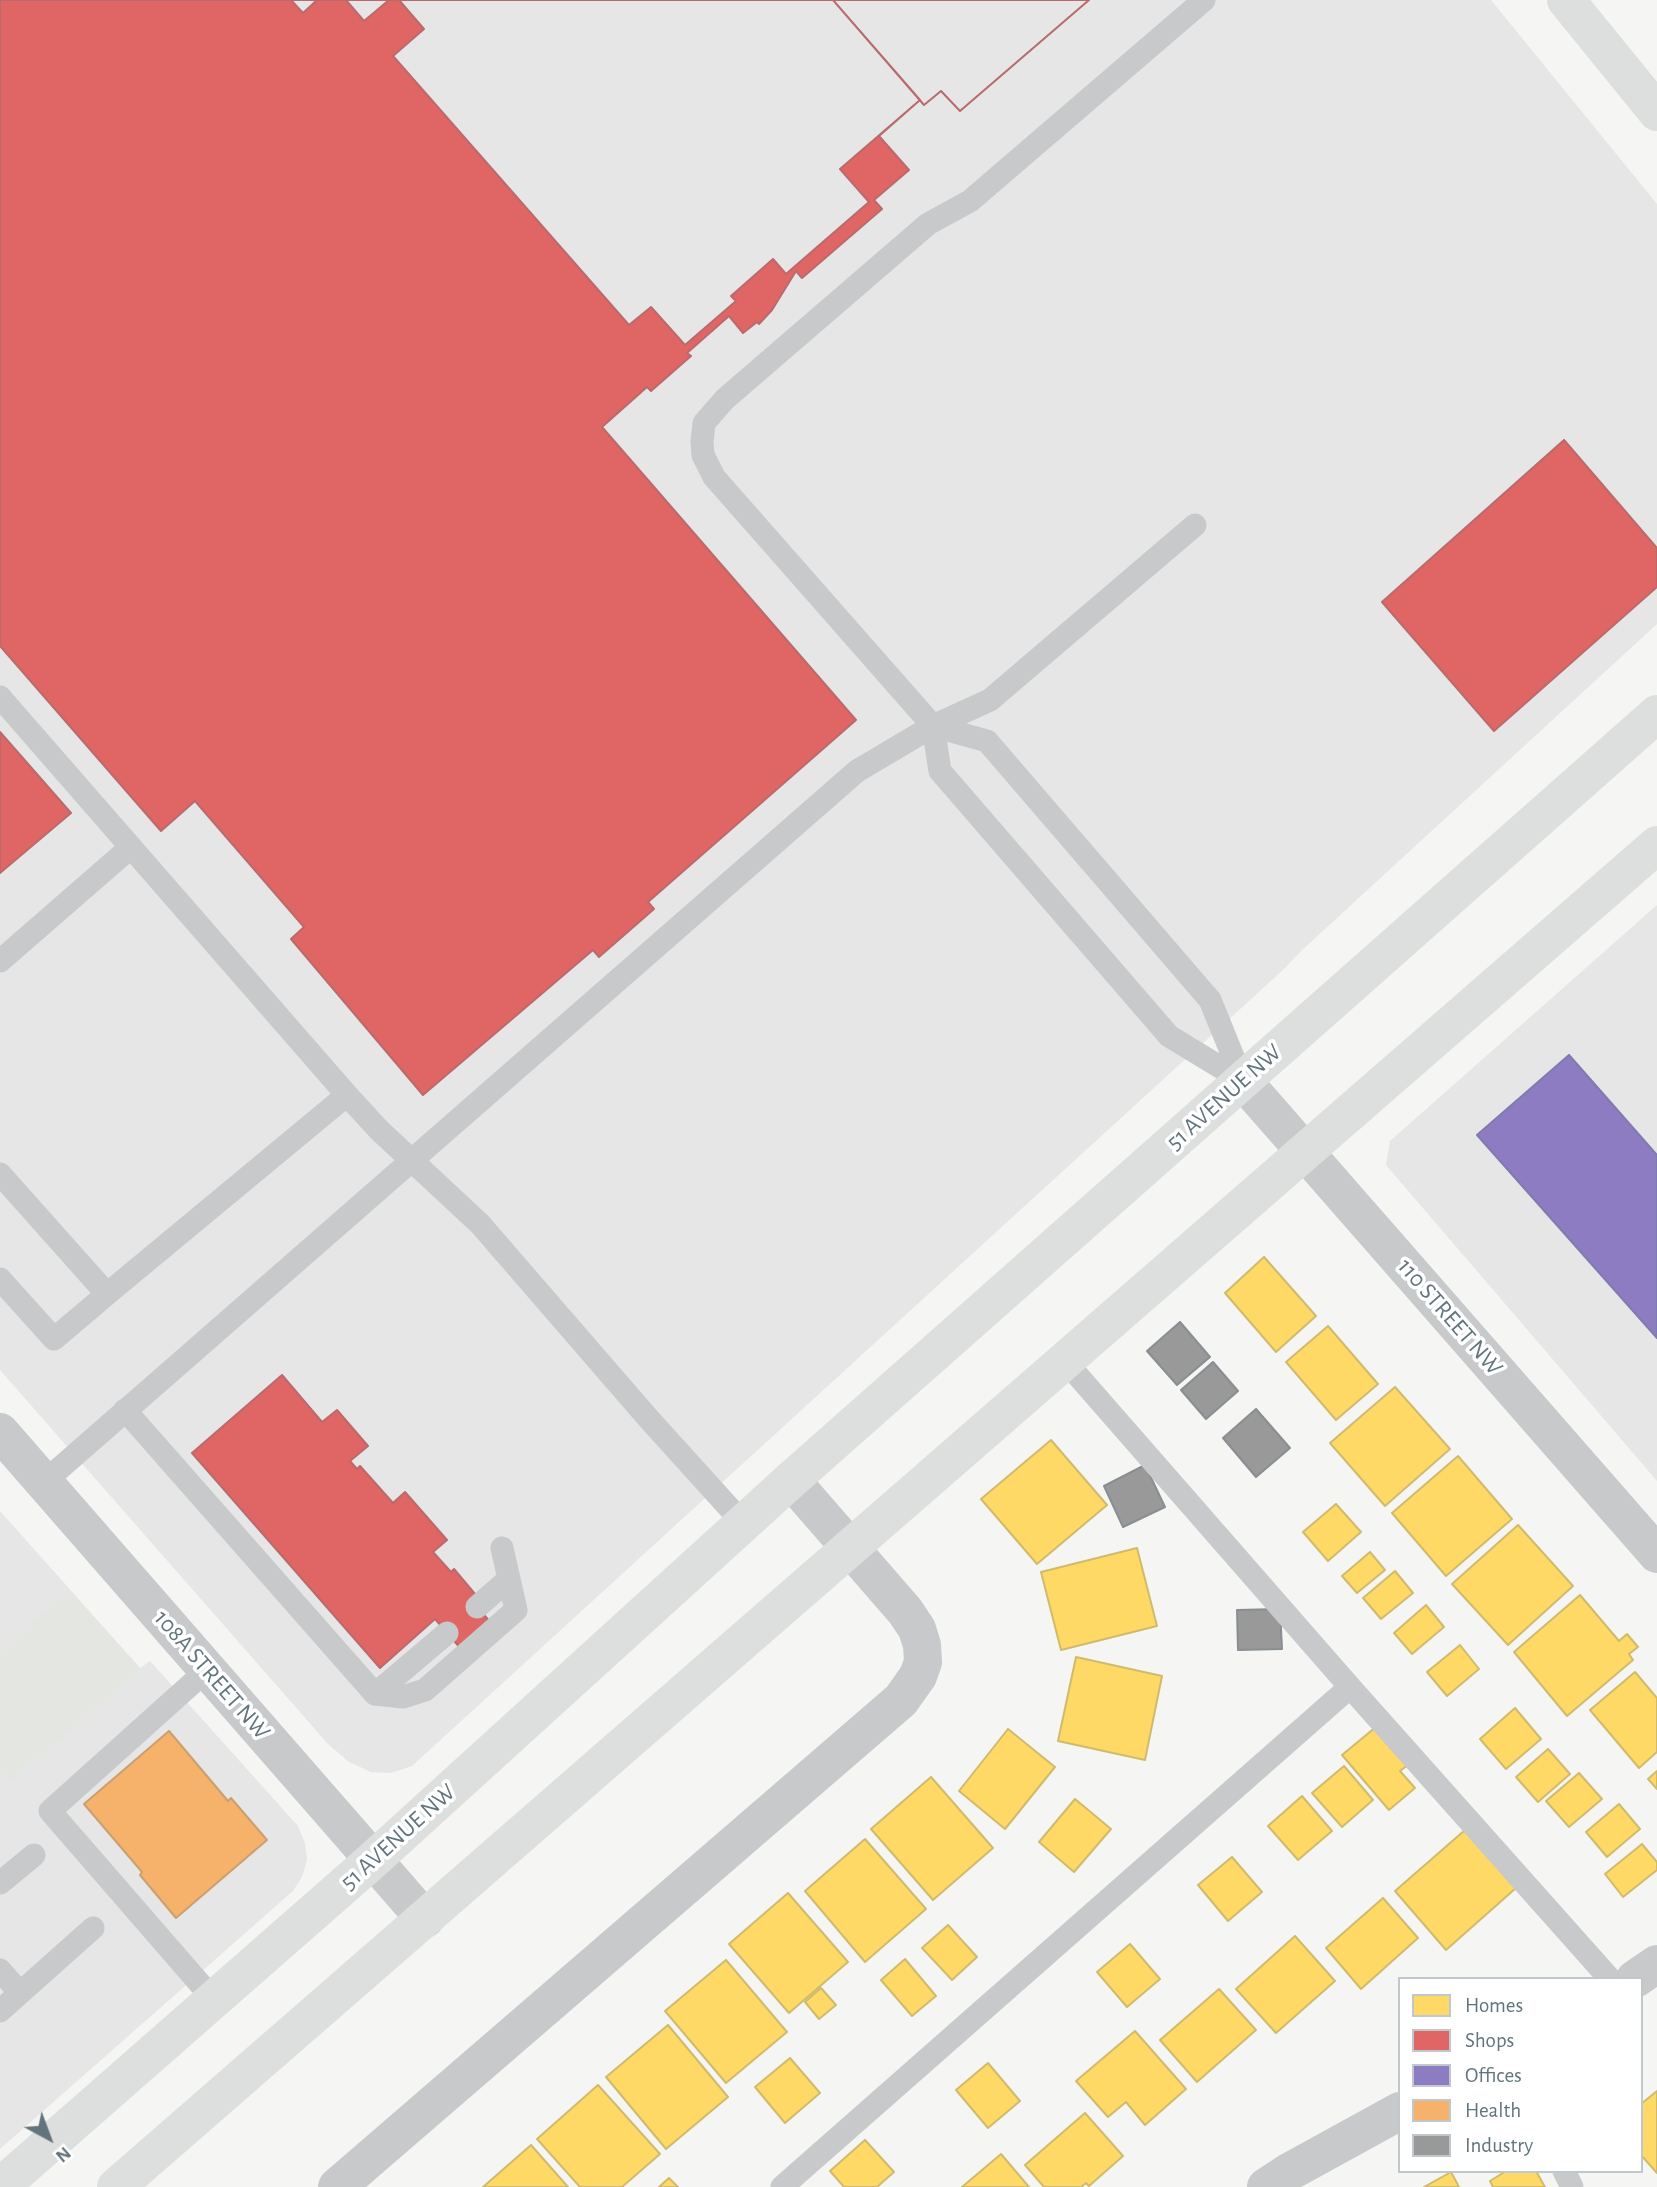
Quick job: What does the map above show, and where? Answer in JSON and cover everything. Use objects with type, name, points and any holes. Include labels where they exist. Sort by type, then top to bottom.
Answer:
[{"type":"main road","points":[[1566,0],[1657,112]]},
{"type":"main road","name":"51 AVENUE NW","points":[[0,2187],[373,1860],[791,1480],[1657,714]]},
{"type":"main road","points":[[116,2187],[1657,845]]},
{"type":"street","name":"110 STREET NW","points":[[1243,1081],[1657,1554]]},
{"type":"street","name":"108A STREET NW","points":[[0,1432],[425,1919]]},
{"type":"street","points":[[337,2187],[910,1690],[923,1662],[917,1629],[905,1611],[791,1480]]},
{"type":"street","points":[[1638,1977],[1657,1964]]},
{"type":"street","points":[[1266,2187],[1398,2112]]},
{"type":"lane","points":[[1203,0],[970,201],[928,224],[726,398],[704,423],[703,455],[714,477],[933,726],[940,771],[1169,1036],[1243,1081]]},
{"type":"lane","points":[[44,1482],[849,778],[874,760],[933,726],[990,700],[1195,525]]},
{"type":"lane","points":[[0,697],[347,1095],[379,1130],[480,1224],[743,1523]]},
{"type":"lane","points":[[933,726],[987,740],[1210,1000],[1243,1081]]},
{"type":"lane","points":[[0,961],[131,847]]},
{"type":"lane","points":[[0,1279],[54,1339],[347,1095]]},
{"type":"lane","points":[[0,1174],[107,1294]]},
{"type":"lane","points":[[1065,1361],[1608,1977]]},
{"type":"lane","points":[[125,1410],[375,1694],[403,1697],[425,1690],[516,1610],[502,1548]]},
{"type":"lane","points":[[477,1608],[509,1579]]},
{"type":"lane","points":[[375,1694],[447,1633]]},
{"type":"lane","points":[[207,1670],[50,1811],[214,2000]]},
{"type":"lane","points":[[782,2187],[1350,1686]]},
{"type":"lane","points":[[0,1884],[34,1855]]},
{"type":"lane","points":[[0,2011],[93,1928]]},
{"type":"lane","points":[[0,1970],[20,1993]]},
{"type":"shaded area","points":[[0,0],[1491,0],[1657,204],[1657,624],[1284,969],[412,1766],[391,1773],[371,1772],[349,1762],[328,1744],[0,1370]]},
{"type":"shaded area","points":[[1657,905],[1657,1481],[1386,1165],[1390,1141]]},
{"type":"shaded area","points":[[0,1511],[140,1668],[150,1661],[298,1826],[305,1843],[307,1860],[302,1877],[293,1891],[0,2149]]},
{"type":"shaded area","points":[[70,1591],[141,1669],[10,1782],[0,1770],[0,1652]]},
{"type":"building: Homes","points":[[1264,1257],[1316,1316],[1276,1352],[1225,1293]]},
{"type":"building: Homes","points":[[1328,1326],[1378,1384],[1336,1420],[1286,1362]]},
{"type":"building: Homes","points":[[1395,1387],[1450,1449],[1385,1506],[1330,1443]]},
{"type":"building: Homes","points":[[1051,1440],[1107,1505],[1037,1564],[981,1499]]},
{"type":"building: Homes","points":[[1458,1456],[1512,1519],[1446,1576],[1392,1513]]},
{"type":"building: Homes","points":[[1336,1504],[1361,1532],[1328,1561],[1303,1532]]},
{"type":"building: Homes","points":[[1518,1525],[1573,1586],[1508,1645],[1452,1584]]},
{"type":"building: Homes","points":[[1137,1548],[1157,1626],[1061,1650],[1041,1572]]},
{"type":"building: Homes","points":[[1370,1552],[1385,1570],[1357,1593],[1342,1576]]},
{"type":"building: Homes","points":[[1395,1571],[1413,1593],[1381,1619],[1363,1598]]},
{"type":"building: Homes","points":[[1580,1595],[1619,1641],[1627,1634],[1638,1647],[1629,1654],[1633,1660],[1567,1716],[1514,1652]]},
{"type":"building: Homes","points":[[1426,1605],[1444,1627],[1412,1654],[1394,1633]]},
{"type":"building: Homes","points":[[1460,1645],[1479,1669],[1447,1696],[1427,1672]]},
{"type":"building: Homes","points":[[1076,1657],[1162,1676],[1145,1760],[1058,1741]]},
{"type":"building: Homes","points":[[1635,1672],[1657,1698],[1657,1752],[1639,1768],[1590,1710]]},
{"type":"building: Homes","points":[[1515,1708],[1541,1739],[1506,1769],[1480,1739]]},
{"type":"building: Homes","points":[[1377,1726],[1409,1764],[1400,1771],[1415,1788],[1389,1810],[1342,1755]]},
{"type":"building: Homes","points":[[1008,1729],[1055,1767],[1005,1829],[959,1791]]},
{"type":"building: Homes","points":[[1548,1749],[1570,1774],[1538,1802],[1516,1777]]},
{"type":"building: Homes","points":[[1344,1766],[1373,1800],[1342,1827],[1312,1793]]},
{"type":"building: Homes","points":[[1657,1771],[1657,1789],[1648,1779]]},
{"type":"building: Homes","points":[[1579,1773],[1602,1799],[1569,1827],[1546,1801]]},
{"type":"building: Homes","points":[[931,1777],[993,1848],[933,1900],[871,1829]]},
{"type":"building: Homes","points":[[1302,1796],[1332,1831],[1298,1860],[1268,1826]]},
{"type":"building: Homes","points":[[1075,1799],[1111,1829],[1074,1872],[1039,1842]]},
{"type":"building: Homes","points":[[1619,1804],[1640,1829],[1607,1857],[1586,1832]]},
{"type":"building: Homes","points":[[1465,1830],[1516,1888],[1446,1950],[1395,1891]]},
{"type":"building: Homes","points":[[865,1839],[926,1909],[865,1962],[805,1891]]},
{"type":"building: Homes","points":[[1642,1844],[1657,1862],[1657,1870],[1623,1897],[1605,1874]]},
{"type":"building: Homes","points":[[1232,1857],[1262,1892],[1228,1921],[1198,1885]]},
{"type":"building: Homes","points":[[788,1893],[848,1962],[789,2013],[729,1944]]},
{"type":"building: Homes","points":[[1383,1898],[1418,1938],[1361,1989],[1326,1948]]},
{"type":"building: Homes","points":[[948,1925],[977,1957],[952,1980],[922,1948]]},
{"type":"building: Homes","points":[[1295,1936],[1335,1981],[1276,2033],[1236,1989]]},
{"type":"building: Homes","points":[[1130,1944],[1160,1979],[1127,2007],[1097,1972]]},
{"type":"building: Homes","points":[[905,1959],[936,1996],[912,2016],[881,1980]]},
{"type":"building: Homes","points":[[726,1960],[787,2032],[726,2083],[665,2011]]},
{"type":"building: Homes","points":[[821,1988],[836,2005],[819,2019],[805,2002]]},
{"type":"building: Homes","points":[[1219,1989],[1256,2030],[1197,2082],[1160,2040]]},
{"type":"building: Homes","points":[[668,2025],[728,2097],[666,2149],[606,2077]]},
{"type":"building: Homes","points":[[1135,2031],[1186,2089],[1145,2125],[1126,2102],[1108,2117],[1076,2081]]},
{"type":"building: Homes","points":[[790,2058],[820,2093],[785,2123],[755,2087]]},
{"type":"building: Homes","points":[[988,2063],[1020,2101],[988,2128],[956,2090]]},
{"type":"building: Homes","points":[[598,2085],[660,2154],[622,2187],[580,2187],[537,2139]]},
{"type":"building: Homes","points":[[1657,2091],[1657,2173],[1643,2157],[1643,2102]]},
{"type":"building: Homes","points":[[1085,2113],[1123,2156],[1089,2186],[1086,2183],[1081,2187],[1044,2187],[1025,2165]]},
{"type":"building: Homes","points":[[865,2140],[894,2172],[877,2187],[844,2187],[830,2171]]},
{"type":"building: Homes","points":[[531,2145],[568,2187],[483,2187]]},
{"type":"building: Homes","points":[[1001,2154],[1029,2187],[962,2187]]},
{"type":"building: Homes","points":[[1452,2173],[1459,2187],[1424,2187]]},
{"type":"building: Homes","points":[[1503,2173],[1537,2173],[1545,2187],[1493,2187],[1490,2181]]},
{"type":"building: Homes","points":[[669,2178],[678,2187],[659,2187]]},
{"type":"building: Shops","points":[[0,0],[1089,0],[960,111],[941,91],[924,105],[920,100],[879,136],[909,170],[874,200],[882,209],[802,278],[796,271],[772,310],[759,324],[757,322],[743,333],[729,316],[687,353],[691,356],[651,391],[647,387],[602,427],[856,720],[648,902],[654,909],[599,957],[593,950],[423,1095],[291,939],[304,927],[195,801],[161,831],[0,646]]},
{"type":"building: Shops","points":[[291,0],[317,0],[303,13]]},
{"type":"building: Shops","points":[[346,0],[389,0],[364,21]]},
{"type":"building: Shops","points":[[399,0],[833,0],[920,100],[840,169],[869,202],[786,274],[773,259],[731,296],[736,301],[685,345],[651,307],[629,325],[393,56],[424,29]]},
{"type":"building: Shops","points":[[833,0],[1089,0],[960,111],[941,91],[924,105]]},
{"type":"building: Shops","points":[[1564,440],[1657,548],[1657,587],[1494,731],[1382,602]]},
{"type":"building: Shops","points":[[0,732],[71,813],[0,873]]},
{"type":"building: Shops","points":[[282,1375],[322,1422],[337,1410],[368,1446],[350,1461],[357,1469],[360,1466],[393,1503],[405,1492],[447,1540],[433,1552],[451,1572],[454,1569],[475,1594],[477,1607],[492,1624],[462,1650],[435,1619],[380,1668],[192,1453]]},
{"type":"building: Offices","points":[[1569,1055],[1657,1155],[1657,1338],[1477,1135]]},
{"type":"building: Health","points":[[169,1731],[228,1801],[231,1798],[267,1840],[176,1918],[140,1875],[142,1872],[84,1804]]},
{"type":"building: Industry","points":[[1180,1322],[1210,1357],[1177,1385],[1147,1351]]},
{"type":"building: Industry","points":[[1213,1362],[1238,1391],[1206,1419],[1181,1390]]},
{"type":"building: Industry","points":[[1256,1409],[1290,1448],[1256,1477],[1223,1438]]},
{"type":"building: Industry","points":[[1145,1465],[1165,1507],[1123,1527],[1104,1486]]},
{"type":"building: Industry","points":[[1280,1609],[1282,1649],[1238,1650],[1237,1610]]}]
